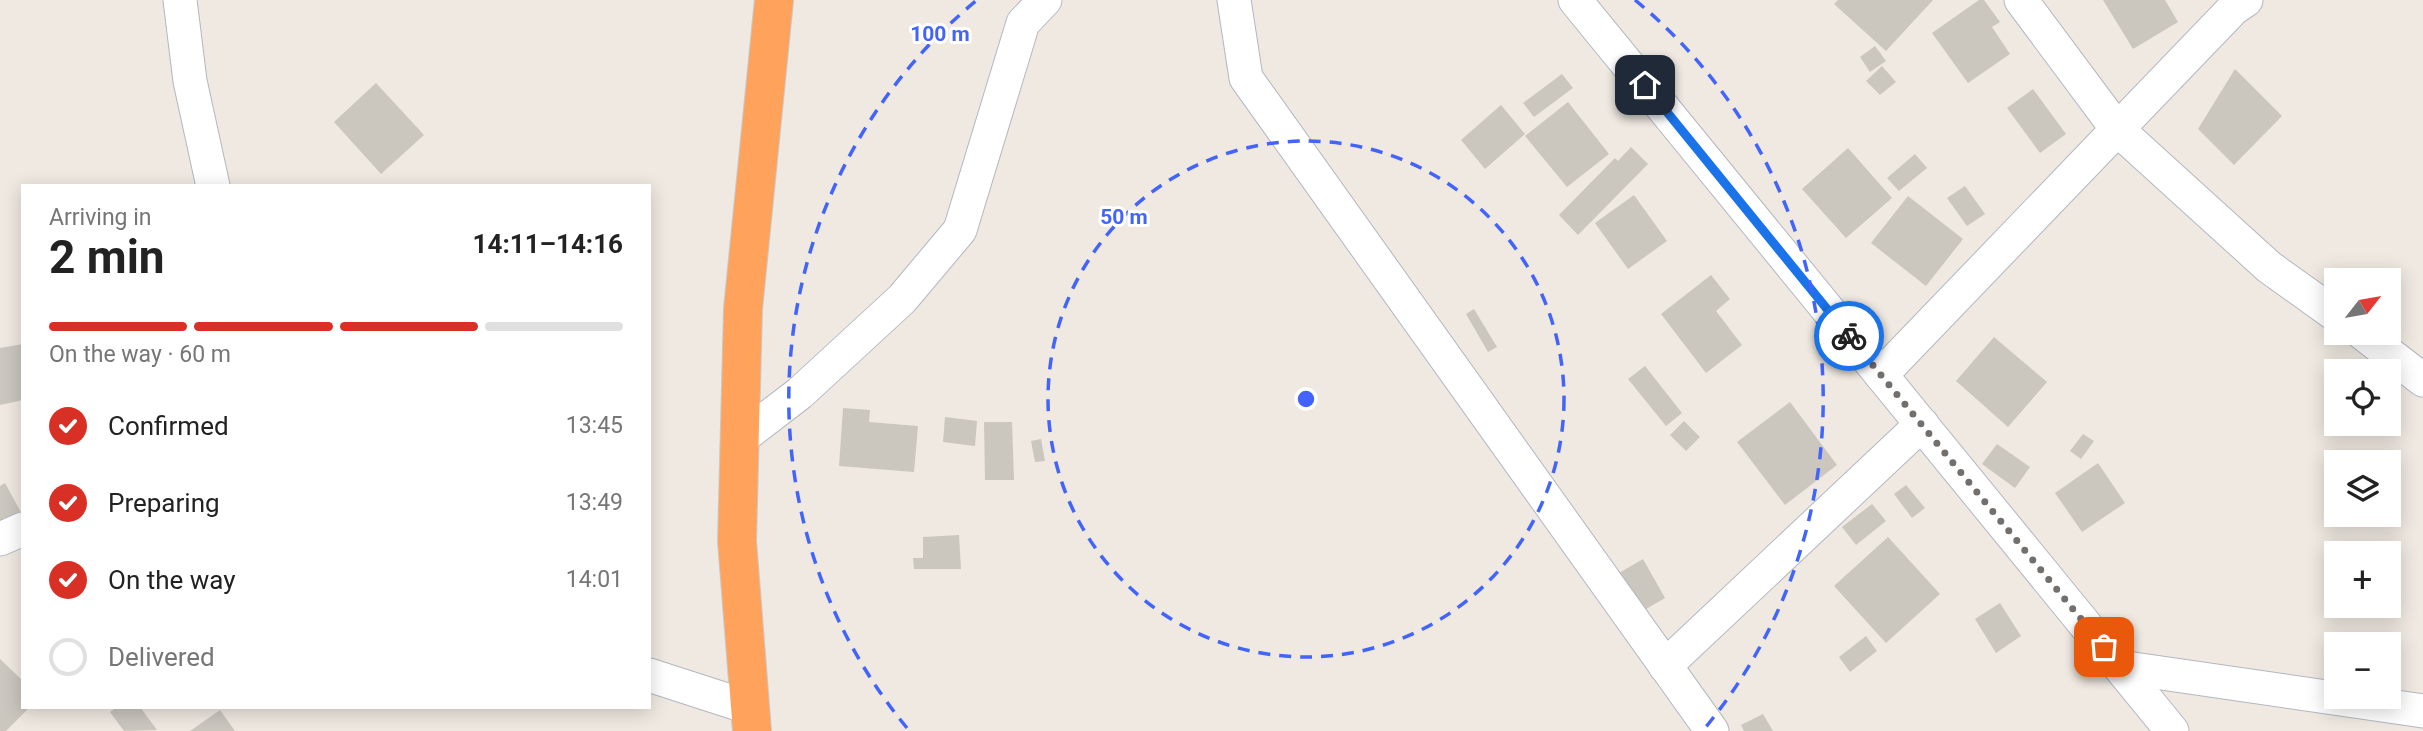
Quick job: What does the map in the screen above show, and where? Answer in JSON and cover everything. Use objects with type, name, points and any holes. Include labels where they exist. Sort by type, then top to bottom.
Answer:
[{"type":"highway","points":[[750,719],[737,541],[743,309],[774,0]]},
{"type":"street","points":[[180,0],[190,81],[214,184]]},
{"type":"street","points":[[740,439],[800,393],[902,299],[960,230],[1023,23],[1045,0]]},
{"type":"street","points":[[1234,0],[1246,78],[1712,731]]},
{"type":"street","points":[[1575,0],[2172,731]]},
{"type":"street","points":[[2021,0],[2118,129],[2269,268],[2324,307]]},
{"type":"street","points":[[1881,374],[2233,9],[2246,0]]},
{"type":"street","points":[[2378,345],[2423,380]]},
{"type":"street","points":[[1665,666],[1922,424]]},
{"type":"street","points":[[0,539],[21,530]]},
{"type":"street","points":[[2120,667],[2423,711]]},
{"type":"street","points":[[651,676],[750,719]]},
{"type":"building","points":[[1838,0],[1933,0],[1886,51],[1834,4]]},
{"type":"building","points":[[1979,0],[1984,0],[2000,22],[1992,27],[2010,54],[1968,83],[1932,33]]},
{"type":"building","points":[[2103,0],[2165,0],[2178,22],[2133,49]]},
{"type":"building","points":[[1875,46],[1886,61],[1870,72],[1860,57]]},
{"type":"building","points":[[1882,66],[1896,82],[1880,95],[1866,81]]},
{"type":"building","points":[[2235,69],[2282,116],[2234,165],[2198,129]]},
{"type":"building","points":[[1562,74],[1573,88],[1534,117],[1523,103]]},
{"type":"building","points":[[376,83],[424,135],[381,174],[334,122]]},
{"type":"building","points":[[2033,89],[2066,134],[2040,153],[2007,108]]},
{"type":"building","points":[[1568,102],[1609,154],[1567,187],[1525,136]]},
{"type":"building","points":[[1501,105],[1525,134],[1485,169],[1461,140]]},
{"type":"building","points":[[1631,147],[1648,164],[1578,235],[1559,215],[1615,158],[1618,161]]},
{"type":"building","points":[[1848,148],[1892,198],[1846,238],[1802,189]]},
{"type":"building","points":[[1915,154],[1927,168],[1899,191],[1887,178]]},
{"type":"building","points":[[1965,186],[1985,214],[1967,226],[1947,198]]},
{"type":"building","points":[[1634,195],[1667,241],[1628,269],[1595,223]]},
{"type":"building","points":[[1908,196],[1963,239],[1926,286],[1871,243]]},
{"type":"building","points":[[1711,275],[1730,299],[1716,311],[1742,345],[1706,373],[1661,314]]},
{"type":"building","points":[[1474,309],[1497,347],[1488,352],[1466,314]]},
{"type":"building","points":[[1994,337],[2047,382],[2008,427],[1956,381]]},
{"type":"building","points":[[21,344],[21,400],[0,405],[0,348]]},
{"type":"building","points":[[1645,366],[1682,413],[1666,426],[1628,379]]},
{"type":"building","points":[[1790,402],[1837,465],[1785,505],[1737,442]]},
{"type":"building","points":[[843,408],[870,410],[869,422],[918,426],[914,472],[839,466]]},
{"type":"building","points":[[945,417],[977,421],[975,446],[943,442]]},
{"type":"building","points":[[1684,421],[1700,437],[1686,451],[1670,435]]},
{"type":"building","points":[[984,422],[1012,422],[1014,480],[985,480]]},
{"type":"building","points":[[2083,434],[2094,441],[2081,459],[2070,451]]},
{"type":"building","points":[[1041,439],[1045,461],[1035,462],[1031,441]]},
{"type":"building","points":[[1997,444],[2030,467],[2015,488],[1982,464]]},
{"type":"building","points":[[2098,463],[2125,503],[2082,532],[2055,493]]},
{"type":"building","points":[[5,483],[21,517],[0,528],[0,486]]},
{"type":"building","points":[[1906,485],[1925,508],[1912,518],[1894,494]]},
{"type":"building","points":[[1872,504],[1886,521],[1856,545],[1842,527]]},
{"type":"building","points":[[959,535],[961,569],[914,569],[913,558],[923,558],[923,537]]},
{"type":"building","points":[[1888,537],[1940,594],[1886,643],[1834,586]]},
{"type":"building","points":[[1643,559],[1665,598],[1641,612],[1619,573]]},
{"type":"building","points":[[2000,603],[2021,636],[1996,653],[1975,619]]},
{"type":"building","points":[[1866,636],[1877,651],[1850,672],[1839,657]]},
{"type":"building","points":[[0,659],[21,679],[21,709],[28,709],[6,731],[0,731]]},
{"type":"building","points":[[114,709],[141,709],[157,730],[124,731],[110,712]]},
{"type":"building","points":[[220,710],[235,731],[190,731]]},
{"type":"building","points":[[1763,714],[1773,731],[1744,731],[1741,725]]},
{"type":"way so far","points":[[1849,336],[2104,647]]},
{"type":"route","points":[[1645,85],[1849,336]]}]
